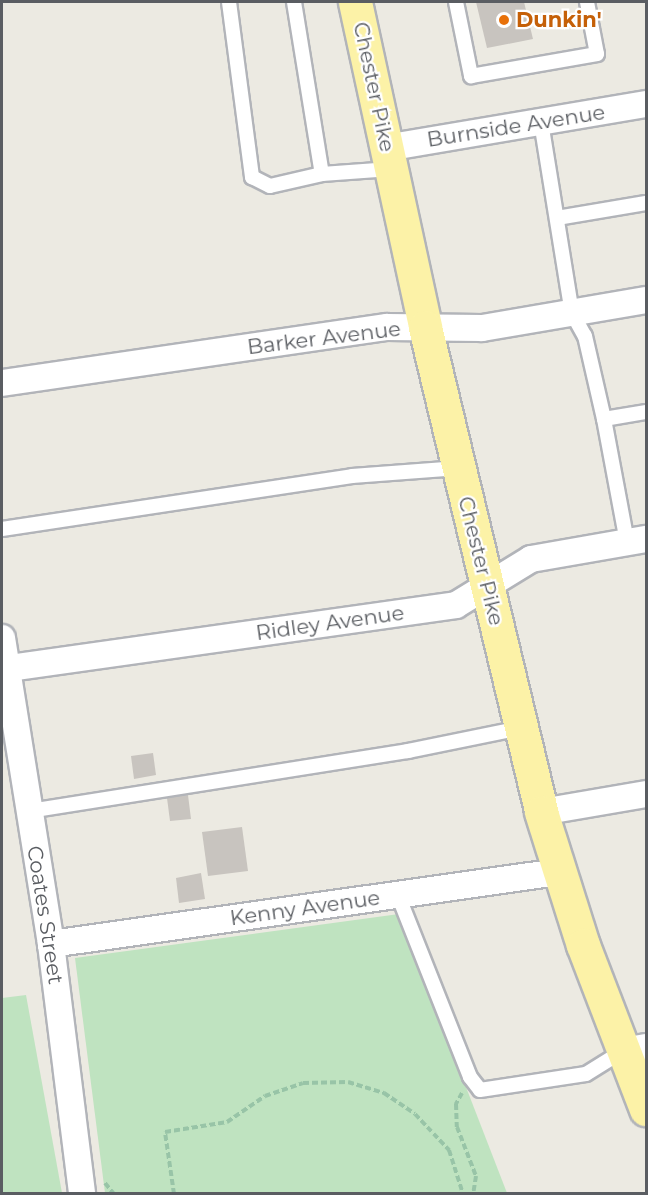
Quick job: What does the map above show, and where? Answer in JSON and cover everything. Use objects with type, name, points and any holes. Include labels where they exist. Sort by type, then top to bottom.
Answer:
[{"type":"main road","name":"Chester Pike","points":[[356,2],[425,327],[541,812],[558,872],[635,1049],[646,1109]]},
{"type":"street","name":"Burnside Avenue","points":[[388,158],[542,122],[646,104]]},
{"type":"street","name":"Barker Avenue","points":[[2,383],[387,327],[482,328],[646,300]]},
{"type":"street","name":"Ridley Avenue","points":[[3,669],[456,605],[531,559],[637,541]]},
{"type":"street","name":"Coates Street","points":[[2,638],[3,669],[51,944],[82,1194]]},
{"type":"street","points":[[541,812],[646,794]]},
{"type":"street","name":"Kenny Avenue","points":[[51,944],[558,872]]},
{"type":"lane","points":[[229,2],[252,177],[270,186],[388,158]]},
{"type":"lane","points":[[294,2],[322,174]]},
{"type":"lane","points":[[456,2],[471,76],[597,54],[587,2]]},
{"type":"lane","points":[[542,122],[572,313],[585,336],[604,419],[637,541]]},
{"type":"lane","points":[[557,218],[646,203]]},
{"type":"lane","points":[[604,419],[646,412]]},
{"type":"lane","points":[[2,529],[352,476],[459,468]]},
{"type":"lane","points":[[29,811],[408,751],[521,728]]},
{"type":"lane","points":[[398,895],[477,1086],[489,1092],[586,1074],[635,1049]]},
{"type":"path","points":[[174,1194],[165,1132],[227,1122],[264,1096],[303,1083],[348,1082],[384,1093],[416,1114],[449,1150],[463,1194]]},
{"type":"path","points":[[472,1194],[476,1176],[458,1127],[456,1104],[459,1094],[477,1086]]},
{"type":"green space","points":[[399,914],[507,1193],[105,1193],[75,958]]},
{"type":"green space","points":[[26,995],[62,1193],[2,1193],[2,998]]},
{"type":"building","name":"Dunkin'","points":[[476,2],[524,2],[533,39],[487,48]]},
{"type":"building","points":[[153,753],[156,775],[134,779],[131,756]]},
{"type":"building","points":[[188,795],[191,819],[170,821],[167,798]]},
{"type":"building","points":[[242,827],[248,871],[208,876],[202,832]]},
{"type":"building","points":[[201,873],[205,899],[179,903],[176,878]]},
{"type":"place","name":"Dunkin'","points":[[504,20]]}]
